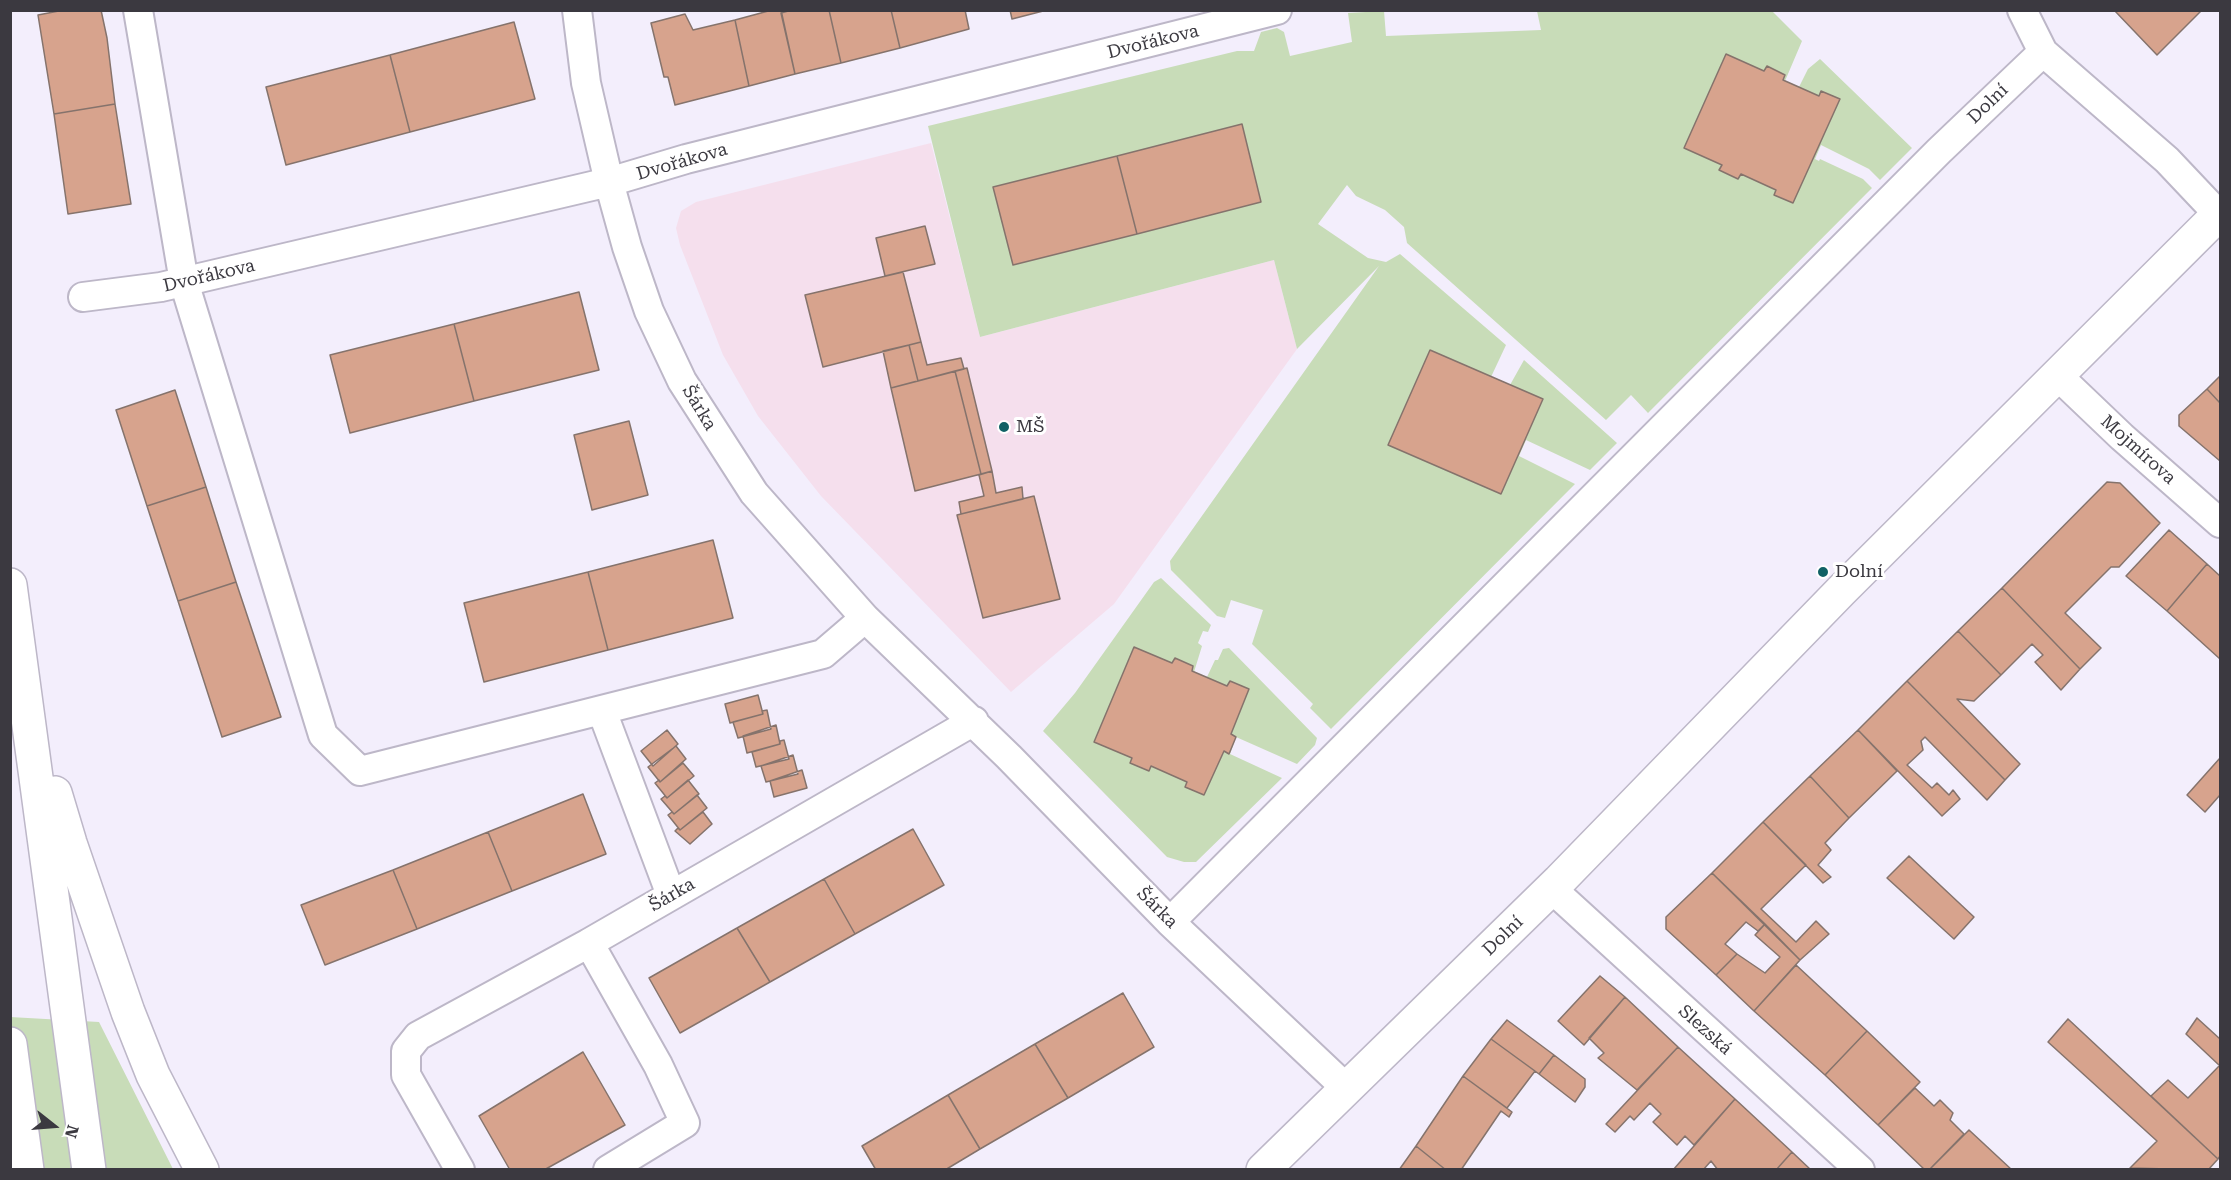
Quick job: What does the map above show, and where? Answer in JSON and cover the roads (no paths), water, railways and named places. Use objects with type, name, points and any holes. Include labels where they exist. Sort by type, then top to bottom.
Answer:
[{"type":"main road","name":"Dolní","points":[[1263,1170],[1552,889],[1841,591],[2220,214]]},
{"type":"main road","points":[[10,585],[89,1170]]},
{"type":"main road","points":[[21,664],[70,843],[128,1012],[153,1075],[202,1170]]},
{"type":"main road","points":[[10,1044],[27,1170]]},
{"type":"street","points":[[138,10],[184,282],[323,735],[360,771],[823,654],[865,618]]},
{"type":"street","name":"Šárka","points":[[577,10],[586,83],[609,182],[627,247],[649,311],[682,381],[754,493],[865,618],[974,721],[1170,922],[1346,1088]]},
{"type":"street","name":"Dvořákova","points":[[84,297],[184,282],[609,182],[698,156],[1276,10]]},
{"type":"street","points":[[2022,10],[2043,52],[2168,160],[2220,214]]},
{"type":"street","name":"Dolní","points":[[1170,922],[1939,151],[2043,52]]},
{"type":"street","name":"Mojmírova","points":[[2057,375],[2122,437],[2220,523]]},
{"type":"street","points":[[602,711],[671,895]]},
{"type":"street","name":"Šárka","points":[[460,1170],[406,1075],[406,1051],[418,1036],[590,943],[974,721]]},
{"type":"street","name":"Slezská","points":[[1552,889],[1860,1170]]},
{"type":"street","points":[[590,943],[658,1065],[685,1123],[608,1170]]},
{"type":"place","name":"MŠ","points":[[1004,427]]},
{"type":"place","name":"Dolní","points":[[1823,572]]}]
